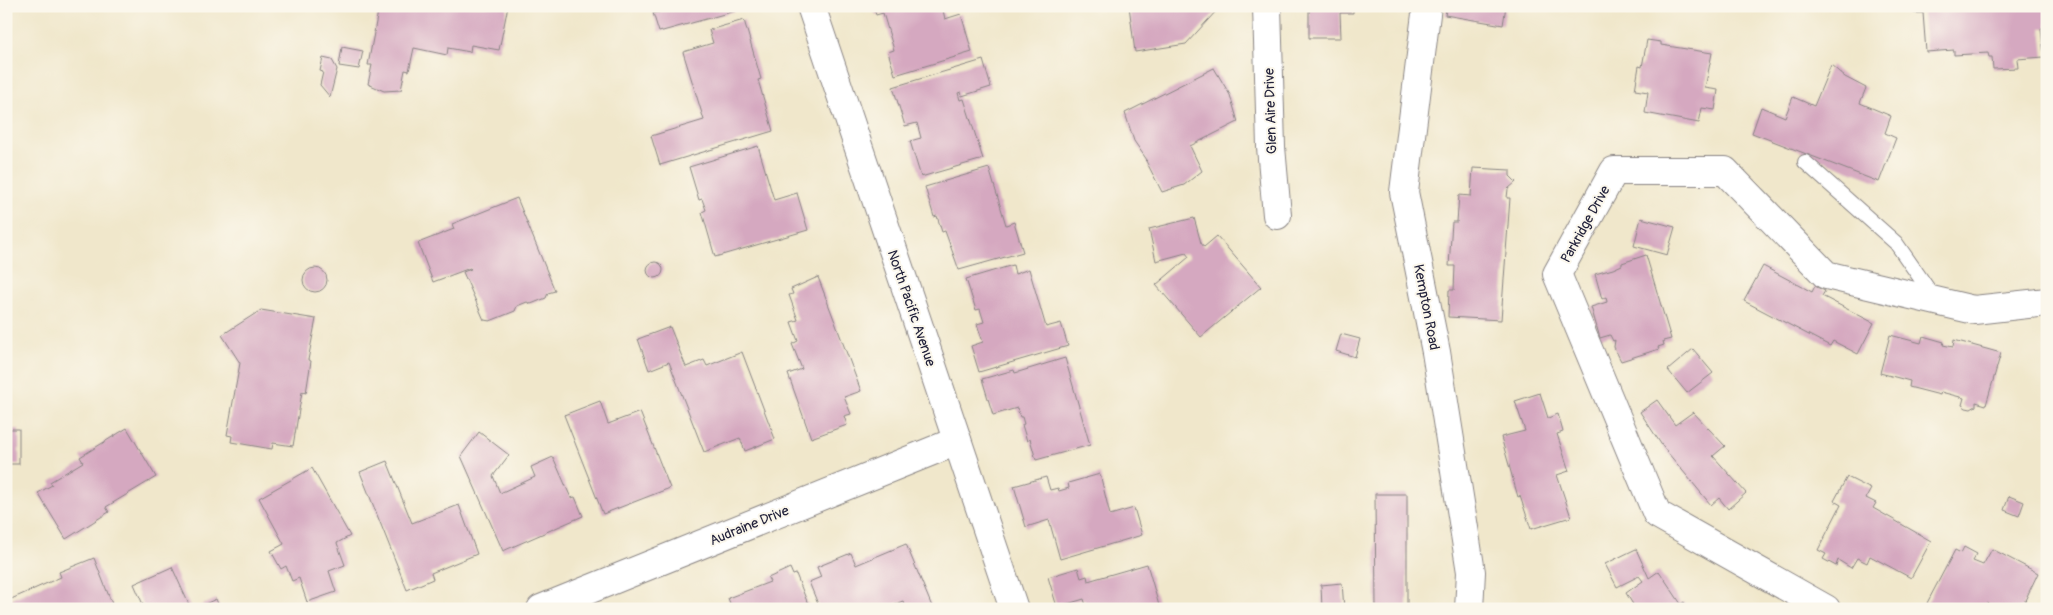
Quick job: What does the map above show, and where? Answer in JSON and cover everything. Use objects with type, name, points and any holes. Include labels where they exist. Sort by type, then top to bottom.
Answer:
[{"type":"street","name":"North Pacific Avenue","points":[[811,6],[1014,609]]},
{"type":"street","name":"Glen Aire Drive","points":[[1267,6],[1271,147],[1277,215]]},
{"type":"street","name":"Kempton Road","points":[[1427,6],[1404,192],[1436,352],[1471,572],[1469,609]]},
{"type":"street","name":"Parkridge Drive","points":[[1826,609],[1657,514],[1557,274],[1614,171],[1725,172],[1826,275],[1974,310],[2047,302]]},
{"type":"street","name":"Audraine Drive","points":[[541,609],[957,441]]},
{"type":"lane","points":[[1805,162],[1896,243],[1937,301]]},
{"type":"building","points":[[379,6],[508,6],[499,50],[471,45],[470,52],[448,48],[447,55],[414,48],[409,71],[405,70],[401,90],[384,91],[368,84],[372,65],[368,65]]},
{"type":"building","points":[[658,6],[733,6],[735,11],[659,32],[653,13],[659,12]]},
{"type":"building","points":[[873,6],[942,6],[945,19],[961,14],[972,52],[895,75],[888,52],[894,50],[883,13],[876,15]]},
{"type":"building","points":[[1129,6],[1224,6],[1223,11],[1218,9],[1186,44],[1135,52]]},
{"type":"building","points":[[1309,6],[1353,6],[1353,13],[1340,13],[1341,38],[1309,38]]},
{"type":"building","points":[[1447,6],[1506,6],[1503,25],[1445,15]]},
{"type":"building","points":[[1914,6],[2046,6],[2047,28],[2041,28],[2044,57],[2017,59],[2018,68],[1993,69],[1992,57],[1989,57],[1988,53],[1954,55],[1954,50],[1926,52],[1923,13],[1914,13]]},
{"type":"building","points":[[744,20],[761,79],[758,80],[773,131],[660,165],[651,136],[704,120],[683,52],[713,43],[709,30]]},
{"type":"building","points":[[1647,40],[1661,42],[1661,45],[1712,53],[1705,88],[1718,90],[1715,110],[1702,108],[1699,123],[1645,113],[1648,92],[1635,90],[1639,66],[1642,67]]},
{"type":"building","points":[[342,47],[363,51],[359,69],[339,66]]},
{"type":"building","points":[[323,58],[332,60],[337,69],[330,97],[320,85],[323,72],[320,71]]},
{"type":"building","points":[[983,60],[991,87],[962,96],[961,92],[958,93],[960,100],[964,99],[983,159],[921,177],[910,141],[921,138],[917,123],[905,126],[893,87]]},
{"type":"building","points":[[1831,65],[1845,77],[1866,88],[1860,103],[1891,116],[1885,133],[1896,138],[1879,182],[1752,133],[1761,107],[1785,117],[1793,97],[1814,106]]},
{"type":"building","points":[[1214,68],[1230,95],[1238,122],[1190,146],[1202,171],[1184,185],[1162,192],[1147,160],[1134,141],[1125,113]]},
{"type":"building","points":[[758,146],[774,200],[797,193],[808,230],[715,257],[702,212],[706,210],[702,199],[699,200],[689,167]]},
{"type":"building","points":[[989,168],[1006,225],[1014,222],[1023,252],[959,270],[945,231],[942,232],[937,216],[934,217],[925,187]]},
{"type":"building","points":[[1473,168],[1510,170],[1510,176],[1516,182],[1508,189],[1507,198],[1510,198],[1501,320],[1448,317],[1449,290],[1454,290],[1455,266],[1449,266],[1452,222],[1457,222],[1459,195],[1471,196]]},
{"type":"building","points":[[517,198],[555,291],[548,293],[546,298],[531,304],[527,302],[517,306],[515,311],[490,321],[484,320],[463,272],[471,269],[433,282],[418,243],[454,229],[452,224]]},
{"type":"building","points":[[1194,218],[1201,243],[1204,247],[1217,236],[1261,287],[1201,337],[1156,285],[1189,257],[1186,253],[1156,261],[1149,229]]},
{"type":"building","points":[[1641,218],[1675,227],[1667,255],[1634,246]]},
{"type":"building","points":[[1646,255],[1671,339],[1663,341],[1664,345],[1658,347],[1659,349],[1621,361],[1614,347],[1615,340],[1613,341],[1610,335],[1600,338],[1591,307],[1607,302],[1606,297],[1602,299],[1595,274],[1613,269],[1622,265],[1622,263]]},
{"type":"building","points":[[652,262],[658,262],[663,267],[661,276],[652,278],[647,273],[647,267]]},
{"type":"building","points":[[1013,265],[1015,274],[1029,269],[1046,327],[1061,323],[1068,346],[979,372],[971,346],[983,342],[977,324],[984,322],[980,309],[976,310],[966,279]]},
{"type":"building","points":[[1763,266],[1812,292],[1815,286],[1825,291],[1822,296],[1874,323],[1858,354],[1833,341],[1830,346],[1744,301]]},
{"type":"building","points":[[315,268],[323,272],[327,280],[323,288],[315,292],[307,288],[303,280],[307,272]]},
{"type":"building","points":[[818,277],[861,391],[844,397],[851,414],[844,416],[847,425],[811,438],[788,374],[802,369],[792,344],[798,341],[791,322],[798,320],[789,295],[793,294],[791,289]]},
{"type":"building","points":[[261,310],[316,319],[308,360],[311,361],[306,393],[302,392],[293,446],[273,443],[272,449],[231,442],[232,436],[227,435],[240,363],[222,335]]},
{"type":"building","points":[[670,327],[686,367],[704,360],[707,366],[742,352],[775,439],[745,451],[740,438],[704,452],[669,362],[649,370],[638,339]]},
{"type":"building","points":[[1341,334],[1360,339],[1355,357],[1336,351]]},
{"type":"building","points":[[1890,335],[1921,343],[1923,336],[1944,342],[1943,345],[1953,347],[1954,340],[2001,353],[1986,405],[1976,402],[1976,406],[1971,409],[1966,408],[1962,405],[1964,398],[1941,392],[1940,395],[1909,387],[1910,381],[1880,373]]},
{"type":"building","points":[[1693,349],[1713,373],[1687,393],[1668,370]]},
{"type":"building","points":[[1065,358],[1090,445],[1036,460],[1030,439],[1027,441],[1022,425],[1024,424],[1022,417],[1020,417],[1017,408],[993,415],[982,379],[1014,370],[1015,373]]},
{"type":"building","points":[[1540,393],[1548,418],[1558,414],[1563,432],[1557,434],[1569,471],[1557,475],[1571,517],[1531,529],[1520,496],[1518,497],[1501,437],[1525,431],[1515,401]]},
{"type":"building","points":[[1657,400],[1675,425],[1693,412],[1725,446],[1713,456],[1746,493],[1728,509],[1719,498],[1711,505],[1663,447],[1640,412]]},
{"type":"building","points":[[600,401],[608,424],[640,412],[670,488],[603,514],[564,415]]},
{"type":"building","points":[[127,428],[156,477],[106,507],[109,512],[66,539],[38,493],[52,485],[50,482],[83,462],[80,457]]},
{"type":"building","points":[[6,429],[19,429],[19,464],[6,464]]},
{"type":"building","points":[[479,432],[509,455],[493,476],[500,493],[535,477],[531,467],[553,457],[571,498],[575,497],[583,516],[503,551],[461,456]]},
{"type":"building","points":[[387,461],[412,523],[459,505],[477,554],[431,573],[433,579],[407,590],[360,472]]},
{"type":"building","points":[[312,468],[350,536],[337,543],[345,565],[329,571],[336,592],[307,602],[299,578],[292,581],[286,566],[281,569],[271,551],[284,544],[259,498]]},
{"type":"building","points":[[1100,474],[1110,515],[1134,508],[1142,535],[1060,559],[1049,520],[1026,527],[1014,486],[1046,477],[1050,490],[1058,488],[1059,491],[1069,488],[1068,483]]},
{"type":"building","points":[[1847,477],[1871,489],[1866,498],[1876,503],[1873,508],[1931,541],[1911,578],[1870,556],[1867,563],[1857,558],[1851,568],[1838,560],[1836,566],[1823,559],[1826,554],[1818,550],[1841,505],[1834,501]]},
{"type":"building","points":[[1375,494],[1407,494],[1407,609],[1376,609]]},
{"type":"building","points":[[2009,496],[2024,502],[2019,516],[2004,510]]},
{"type":"building","points":[[906,544],[933,609],[907,609],[903,601],[883,609],[820,609],[809,582],[821,577],[817,567],[851,553],[856,565]]},
{"type":"building","points":[[1964,547],[1977,554],[1973,561],[1983,565],[1992,549],[2038,573],[2021,609],[1999,609],[1987,603],[1984,609],[1975,605],[1973,609],[1937,609],[1927,603],[1955,550],[1961,553]]},
{"type":"building","points":[[1636,549],[1649,578],[1659,571],[1681,604],[1684,602],[1688,609],[1634,609],[1626,593],[1643,581],[1639,576],[1617,587],[1605,564]]},
{"type":"building","points":[[94,558],[114,609],[13,609],[9,600],[61,577],[59,572]]},
{"type":"building","points":[[1147,564],[1160,609],[1087,609],[1084,599],[1057,607],[1048,577],[1078,568],[1081,578],[1087,576],[1088,581]]},
{"type":"building","points":[[172,567],[191,609],[145,609],[134,584]]},
{"type":"building","points":[[790,568],[793,575],[796,574],[810,609],[724,609],[731,606],[728,598],[770,582],[768,578]]},
{"type":"building","points":[[1342,583],[1344,609],[1322,609],[1321,585]]},
{"type":"building","points":[[216,599],[220,609],[194,609]]}]
